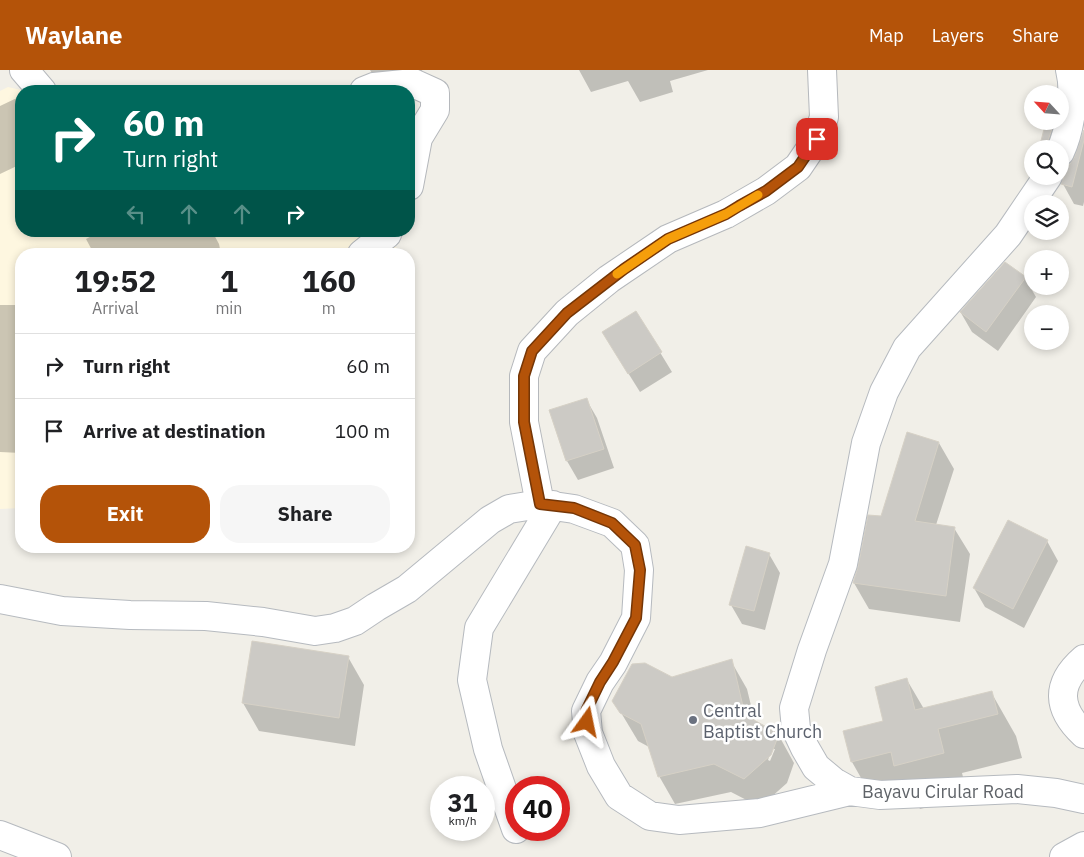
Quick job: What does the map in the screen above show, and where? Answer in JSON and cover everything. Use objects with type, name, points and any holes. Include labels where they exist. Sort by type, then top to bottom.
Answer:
[{"type":"street","points":[[24,70],[37,85]]},
{"type":"street","points":[[505,797],[488,749],[472,680],[479,628],[547,505],[524,422],[524,376],[532,351],[567,313],[624,269],[668,239],[734,210],[766,191],[798,167],[817,139],[824,117],[822,70]]},
{"type":"street","points":[[1065,140],[1073,82],[1070,70]]},
{"type":"street","points":[[394,85],[413,83],[435,93],[435,110],[418,138],[415,154]]},
{"type":"street","name":"Bayavu Cirular Road","points":[[1042,185],[1008,235],[907,348],[884,392],[866,443],[843,564],[812,650],[794,708],[796,729],[816,767],[850,792],[880,795],[1017,789],[1056,793],[1084,799]]},
{"type":"street","points":[[370,248],[383,237]]},
{"type":"street","points":[[0,599],[62,611],[130,615],[206,616],[263,622],[315,631],[335,628],[356,621],[376,607],[407,590],[490,520],[508,509],[547,505],[574,508],[612,523],[635,545],[640,570],[636,618],[586,711],[588,733],[601,766],[619,796],[650,816],[679,820],[760,813],[850,792]]},
{"type":"street","points":[[1084,659],[1070,673],[1062,699],[1066,713],[1084,734]]},
{"type":"street","points":[[0,835],[57,857]]},
{"type":"street","points":[[1064,857],[1084,846]]},
{"type":"shaded area","points":[[8,87],[15,89],[15,237],[388,237],[397,248],[15,248],[15,508],[0,509],[0,91]]},
{"type":"building","points":[[1044,130],[1052,130],[1048,140],[1041,140]]},
{"type":"building","points":[[1084,130],[1084,140],[1072,187],[1065,185],[1069,185],[1069,165],[1074,158]]},
{"type":"building","points":[[1005,262],[1024,276],[1024,280],[986,332],[960,312]]},
{"type":"building","points":[[636,311],[662,352],[628,374],[602,332]]},
{"type":"building","points":[[587,398],[604,449],[566,461],[549,410]]},
{"type":"building","points":[[907,432],[939,442],[915,521],[955,527],[946,596],[853,583],[868,515],[881,516]]},
{"type":"building","points":[[1008,520],[1048,540],[1013,609],[973,588]]},
{"type":"building","points":[[746,546],[770,553],[754,611],[729,605]]},
{"type":"building","points":[[252,641],[349,656],[339,718],[242,703]]},
{"type":"building","name":"Central Baptist Church","points":[[732,659],[745,715],[779,734],[771,755],[744,779],[714,764],[658,777],[641,724],[620,713],[612,701],[632,664],[645,663],[672,677]]},
{"type":"building","points":[[907,678],[915,710],[992,691],[998,714],[938,729],[944,753],[894,766],[891,752],[851,762],[843,731],[883,721],[875,687]]},
{"type":"slow traffic","points":[[617,274],[668,239],[726,214],[758,195]]},
{"type":"place","name":"Central Baptist Church","points":[[693,720]]},
{"type":"route","points":[[587,722],[586,711],[636,618],[640,570],[635,545],[612,523],[574,508],[540,504],[524,422],[524,376],[532,351],[567,313],[609,279],[668,239],[726,214],[766,191],[798,167],[817,139]]}]
